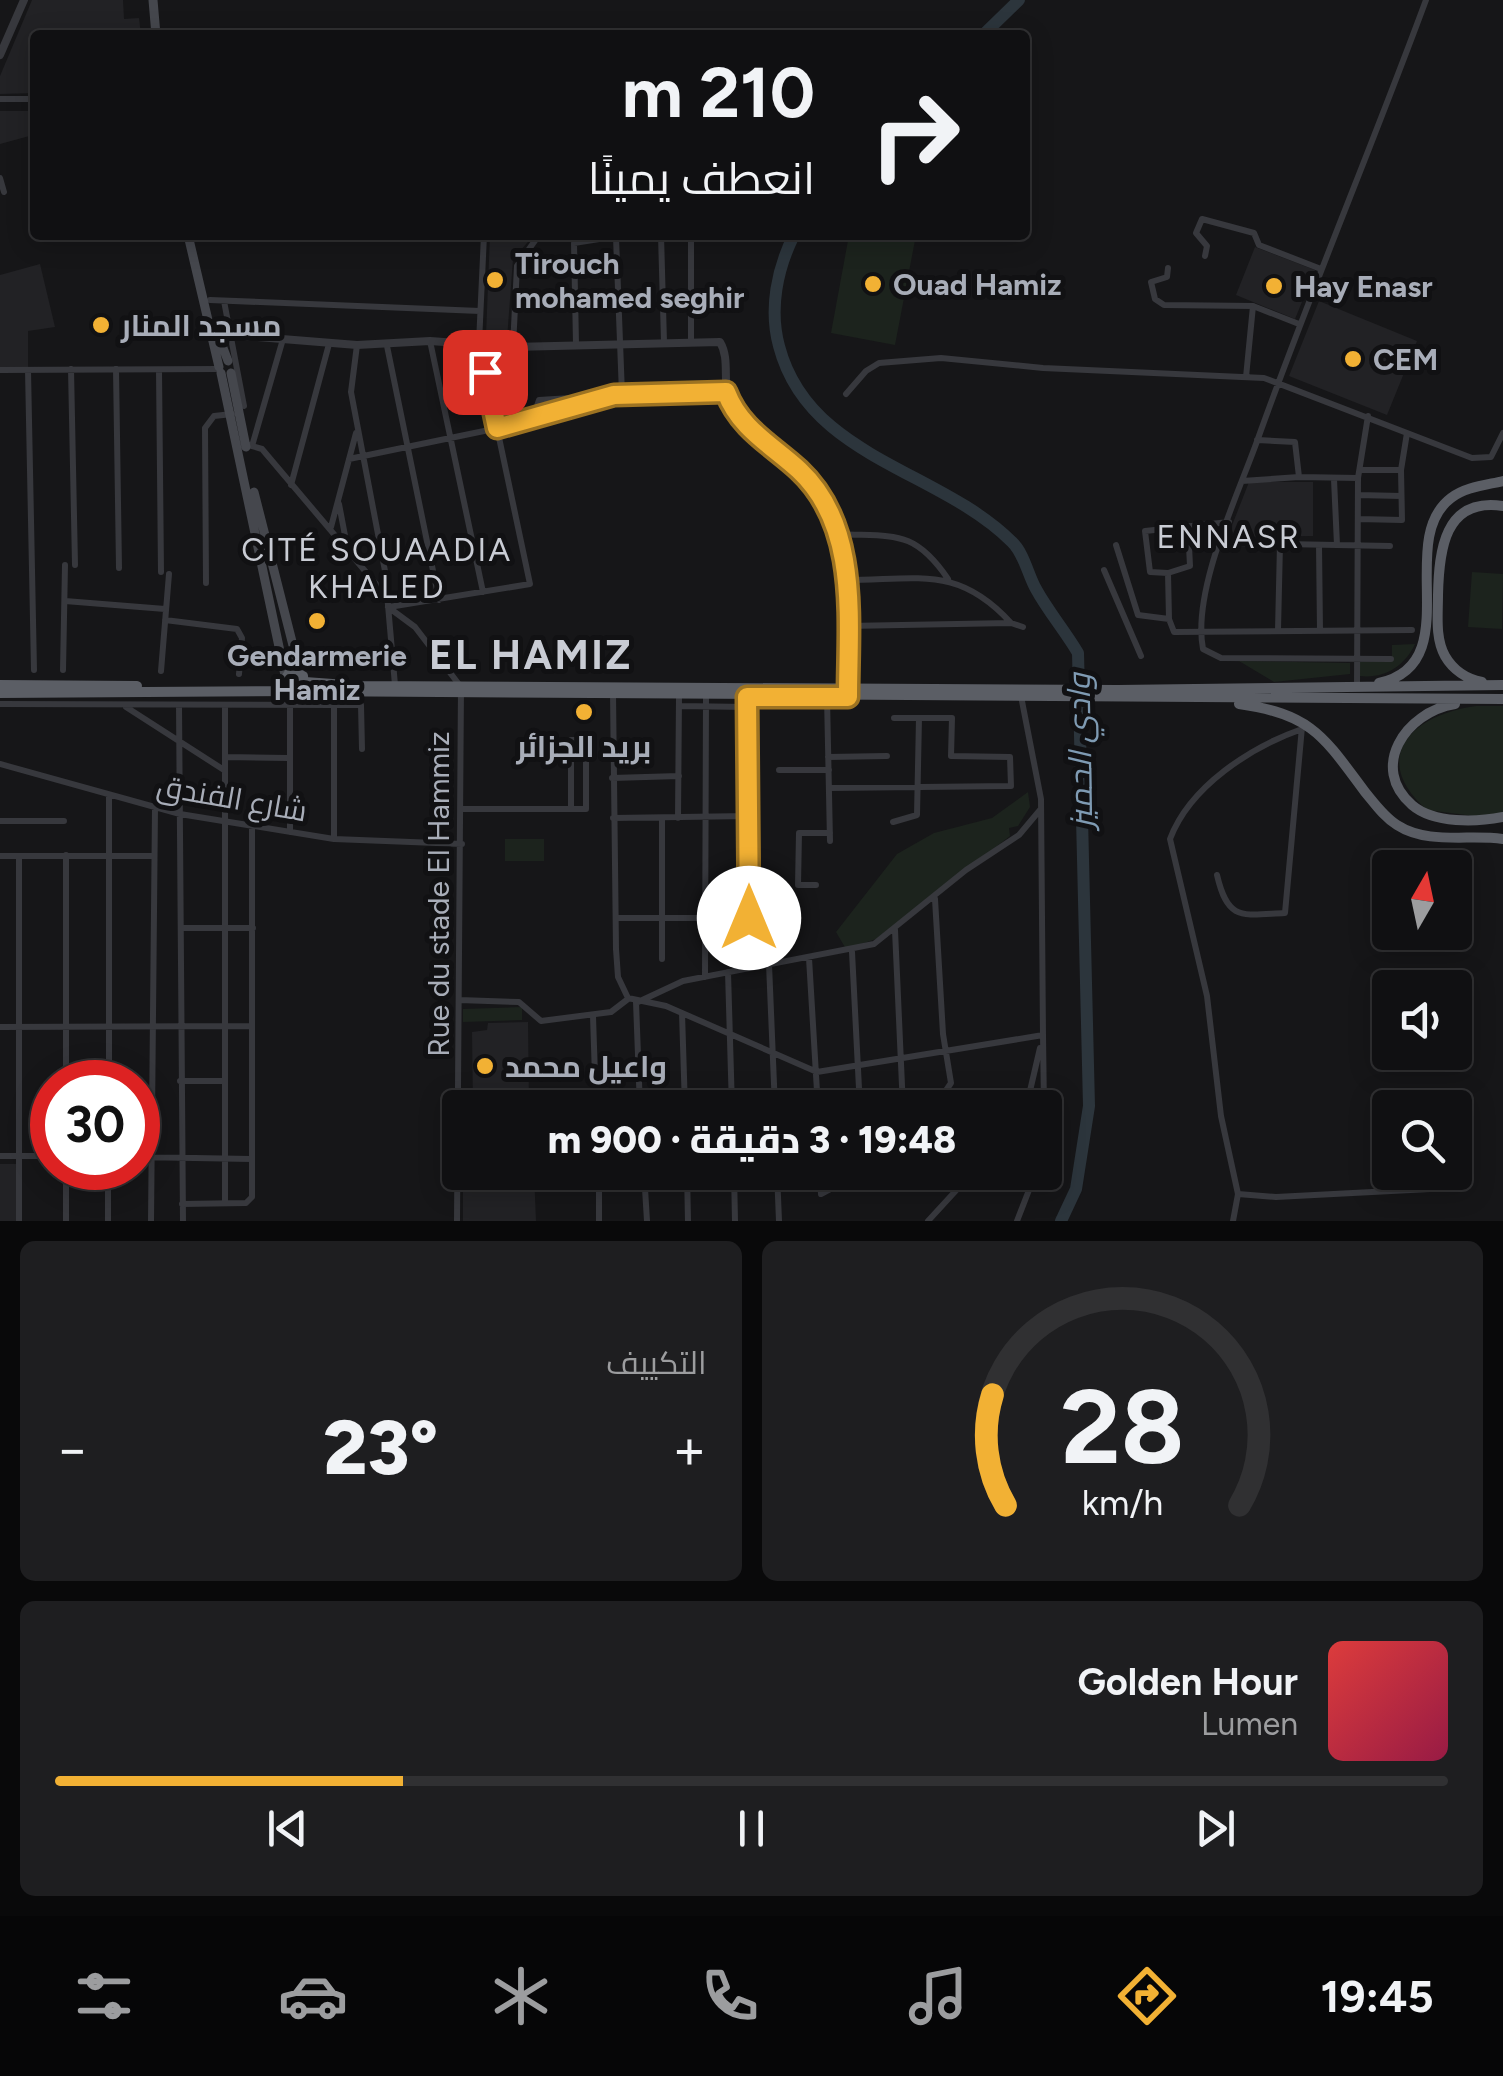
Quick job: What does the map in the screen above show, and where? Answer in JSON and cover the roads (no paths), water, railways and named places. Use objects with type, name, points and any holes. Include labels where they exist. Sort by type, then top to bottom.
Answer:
[{"type":"highway","points":[[1357,687],[1387,681],[1414,660],[1427,624],[1429,543],[1440,508],[1465,491],[1503,481]]},
{"type":"highway","points":[[1503,506],[1473,508],[1446,530],[1438,558],[1438,624],[1439,640],[1453,667],[1478,682],[1503,685]]},
{"type":"highway","points":[[0,685],[294,683],[362,694],[461,690],[1122,694],[1503,685]]},
{"type":"highway","points":[[0,694],[294,683],[461,690]]},
{"type":"highway","points":[[613,691],[679,702],[747,702],[848,693]]},
{"type":"highway","points":[[1122,694],[1503,700]]},
{"type":"highway","points":[[1203,698],[1267,708],[1302,725],[1340,754],[1370,798],[1399,827],[1435,837],[1503,840]]},
{"type":"highway","points":[[1503,700],[1432,708],[1417,717],[1402,736],[1394,767],[1402,793],[1413,806],[1428,813],[1462,820],[1503,817]]},
{"type":"main road","points":[[150,0],[153,30]]},
{"type":"main road","points":[[191,240],[224,369],[249,445],[294,683]]},
{"type":"main road","points":[[192,240],[223,334],[224,369]]},
{"type":"main road","points":[[238,408],[258,539],[294,683]]},
{"type":"street","points":[[0,55],[24,0]]},
{"type":"street","points":[[1390,658],[1221,658],[1204,650],[1200,631],[1222,544],[1276,381],[1426,0]]},
{"type":"street","points":[[0,100],[30,98]]},
{"type":"street","points":[[0,178],[4,192]]},
{"type":"street","points":[[1205,256],[1206,246],[1196,233],[1202,219],[1254,233],[1259,245],[1321,269]]},
{"type":"street","points":[[388,603],[439,600],[530,584],[479,343],[484,240]]},
{"type":"street","points":[[513,348],[517,266],[535,240]]},
{"type":"street","points":[[573,240],[576,344]]},
{"type":"street","points":[[618,240],[618,395]]},
{"type":"street","points":[[660,240],[664,342]]},
{"type":"street","points":[[691,240],[691,342]]},
{"type":"street","points":[[1168,268],[1167,277],[1151,282],[1154,299],[1164,305],[1253,306],[1299,324]]},
{"type":"street","points":[[210,300],[480,311]]},
{"type":"street","points":[[224,301],[223,334],[238,408]]},
{"type":"street","points":[[1246,377],[1253,306]]},
{"type":"street","points":[[223,334],[358,346],[430,341],[513,348],[664,342],[722,344],[726,392],[762,442],[810,482],[838,534],[846,580],[848,693]]},
{"type":"street","points":[[283,339],[249,445],[262,449],[331,527],[388,603],[415,626],[461,690]]},
{"type":"street","points":[[430,341],[483,592]]},
{"type":"street","points":[[291,485],[329,344]]},
{"type":"street","points":[[358,346],[351,392],[388,603],[395,686]]},
{"type":"street","points":[[387,346],[439,600]]},
{"type":"street","points":[[846,394],[866,371],[879,363],[940,358],[1042,368],[1276,381],[1462,455],[1487,459],[1503,432]]},
{"type":"street","points":[[71,369],[75,565]]},
{"type":"street","points":[[116,369],[119,568]]},
{"type":"street","points":[[0,370],[224,369]]},
{"type":"street","points":[[28,370],[34,670]]},
{"type":"street","points":[[159,370],[165,573],[160,671]]},
{"type":"street","points":[[532,422],[535,403],[544,398],[726,392]]},
{"type":"street","points":[[349,459],[532,422],[618,395]]},
{"type":"street","points":[[206,582],[205,428],[210,418],[238,408],[263,408]]},
{"type":"street","points":[[1357,687],[1358,495],[1368,416]]},
{"type":"street","points":[[331,527],[357,431]]},
{"type":"street","points":[[1358,519],[1402,520],[1401,470],[1407,433]]},
{"type":"street","points":[[1258,440],[1295,442],[1299,478]]},
{"type":"street","points":[[1242,482],[1401,470]]},
{"type":"street","points":[[1334,478],[1337,545]]},
{"type":"street","points":[[1358,495],[1400,496]]},
{"type":"street","points":[[339,500],[347,547]]},
{"type":"street","points":[[1188,526],[1190,566],[1168,573],[1150,572],[1145,531],[1188,526],[1229,522]]},
{"type":"street","points":[[838,534],[904,537],[920,544],[948,579]]},
{"type":"street","points":[[1222,544],[1390,546]]},
{"type":"street","points":[[1278,630],[1280,544]]},
{"type":"street","points":[[1116,545],[1138,615],[1168,618]]},
{"type":"street","points":[[1318,545],[1320,630]]},
{"type":"street","points":[[63,670],[65,565]]},
{"type":"street","points":[[1104,570],[1141,656]]},
{"type":"street","points":[[1168,573],[1168,618],[1174,632],[1412,630]]},
{"type":"street","points":[[846,580],[948,579],[986,596],[1011,623]]},
{"type":"street","points":[[65,600],[165,610]]},
{"type":"street","points":[[1120,612],[1135,605]]},
{"type":"street","points":[[165,620],[238,629],[242,638],[238,674]]},
{"type":"street","points":[[847,626],[1011,623],[1023,627]]},
{"type":"street","points":[[290,832],[288,758],[294,683]]},
{"type":"street","points":[[0,704],[225,705],[294,683],[334,705],[361,705],[362,749]]},
{"type":"street","name":"Rue du stade El Hammiz","points":[[459,1090],[461,690]]},
{"type":"street","points":[[613,691],[618,977],[634,1001],[639,1090]]},
{"type":"street","points":[[334,705],[362,694]]},
{"type":"street","points":[[1021,694],[1040,810],[1044,1090]]},
{"type":"street","points":[[816,885],[798,885],[798,833],[830,837],[827,696]]},
{"type":"street","points":[[678,818],[679,702]]},
{"type":"street","points":[[705,977],[706,702]]},
{"type":"street","points":[[747,702],[753,967]]},
{"type":"street","points":[[123,704],[180,746],[226,771]]},
{"type":"street","points":[[179,704],[183,1221]]},
{"type":"street","points":[[225,705],[225,1202]]},
{"type":"street","points":[[334,705],[334,839]]},
{"type":"street","points":[[829,788],[1011,786],[1010,757],[951,756],[952,718],[894,718]]},
{"type":"street","points":[[893,822],[917,814],[918,718]]},
{"type":"street","points":[[1217,874],[1222,897],[1235,911],[1247,916],[1284,913],[1302,725]]},
{"type":"street","points":[[1233,1221],[1238,1194],[1220,1116],[1207,996],[1170,839],[1177,820],[1194,800],[1244,756],[1302,725]]},
{"type":"street","points":[[462,809],[571,809],[586,809],[586,740],[571,740],[571,809]]},
{"type":"street","points":[[828,757],[887,756]]},
{"type":"street","points":[[226,757],[288,758]]},
{"type":"street","name":"شارع الفندق","points":[[0,764],[180,814],[334,839],[462,844]]},
{"type":"street","points":[[779,770],[828,770]]},
{"type":"street","points":[[612,778],[679,776]]},
{"type":"street","points":[[109,796],[109,1060]]},
{"type":"street","points":[[152,1060],[155,808]]},
{"type":"street","points":[[460,1000],[519,1002],[540,1022],[593,1016],[705,977],[852,952],[895,930],[966,870],[1019,835],[1040,810]]},
{"type":"street","points":[[613,818],[748,816]]},
{"type":"street","points":[[662,818],[662,959]]},
{"type":"street","points":[[0,821],[64,821]]},
{"type":"street","points":[[182,1204],[251,1202],[252,824]]},
{"type":"street","points":[[0,856],[154,856]]},
{"type":"street","points":[[19,856],[20,1221]]},
{"type":"street","points":[[66,856],[66,1060]]},
{"type":"street","points":[[935,898],[951,1083],[946,1090]]},
{"type":"street","points":[[617,918],[749,918]]},
{"type":"street","points":[[182,928],[253,928]]},
{"type":"street","points":[[895,930],[901,1090]]},
{"type":"street","points":[[852,952],[859,1090]]},
{"type":"street","points":[[809,958],[818,1090]]},
{"type":"street","points":[[770,964],[773,1090]]},
{"type":"street","points":[[728,972],[731,1090]]},
{"type":"street","points":[[634,1001],[682,1013],[817,1072],[1043,1035]]},
{"type":"street","points":[[682,1013],[684,1090]]},
{"type":"street","points":[[593,1016],[595,1090]]},
{"type":"street","points":[[0,1026],[250,1026]]},
{"type":"street","points":[[1030,1090],[1043,1035]]},
{"type":"street","points":[[180,1081],[224,1080]]},
{"type":"street","points":[[0,1156],[30,1156]]},
{"type":"street","points":[[160,1158],[252,1159]]},
{"type":"street","points":[[66,1190],[66,1221]]},
{"type":"street","points":[[108,1190],[108,1221]]},
{"type":"street","points":[[151,1190],[151,1221]]},
{"type":"street","name":"Rue du stade El Hammiz","points":[[457,1221],[458,1190]]},
{"type":"street","points":[[599,1190],[600,1221]]},
{"type":"street","points":[[645,1190],[647,1221]]},
{"type":"street","points":[[687,1190],[688,1221]]},
{"type":"street","points":[[734,1190],[735,1221]]},
{"type":"street","points":[[778,1190],[780,1221]]},
{"type":"street","points":[[928,1221],[956,1190]]},
{"type":"street","points":[[1017,1221],[1029,1190]]},
{"type":"street","points":[[1238,1194],[1276,1197],[1411,1190]]},
{"type":"waterway","name":"وادي الحميز","points":[[988,30],[1019,0]]},
{"type":"waterway","name":"وادي الحميز","points":[[792,240],[779,275],[775,318],[779,346],[794,384],[817,414],[846,438],[949,496],[1012,542],[1041,597],[1078,653],[1089,1106],[1076,1189],[1061,1221]]},
{"type":"place","name":"Tirouch mohamed seghir","points":[[495,280]]},
{"type":"place","name":"Ouad Hamiz","points":[[873,284]]},
{"type":"place","name":"Hay Enasr","points":[[1274,286]]},
{"type":"place","name":"مسجد المنار","points":[[101,325]]},
{"type":"place","name":"CEM","points":[[1353,359]]},
{"type":"place","name":"Gendarmerie Hamiz","points":[[317,621]]},
{"type":"place","name":"بريد الجزائر","points":[[584,712]]},
{"type":"place","name":"واعيل محمد","points":[[485,1066]]},
{"type":"district","name":"ENNASR","points":[[1229,537]]},
{"type":"district","name":"CITÉ SOUAADIA KHALED","points":[[377,568]]},
{"type":"district","name":"EL HAMIZ","points":[[531,655]]}]
